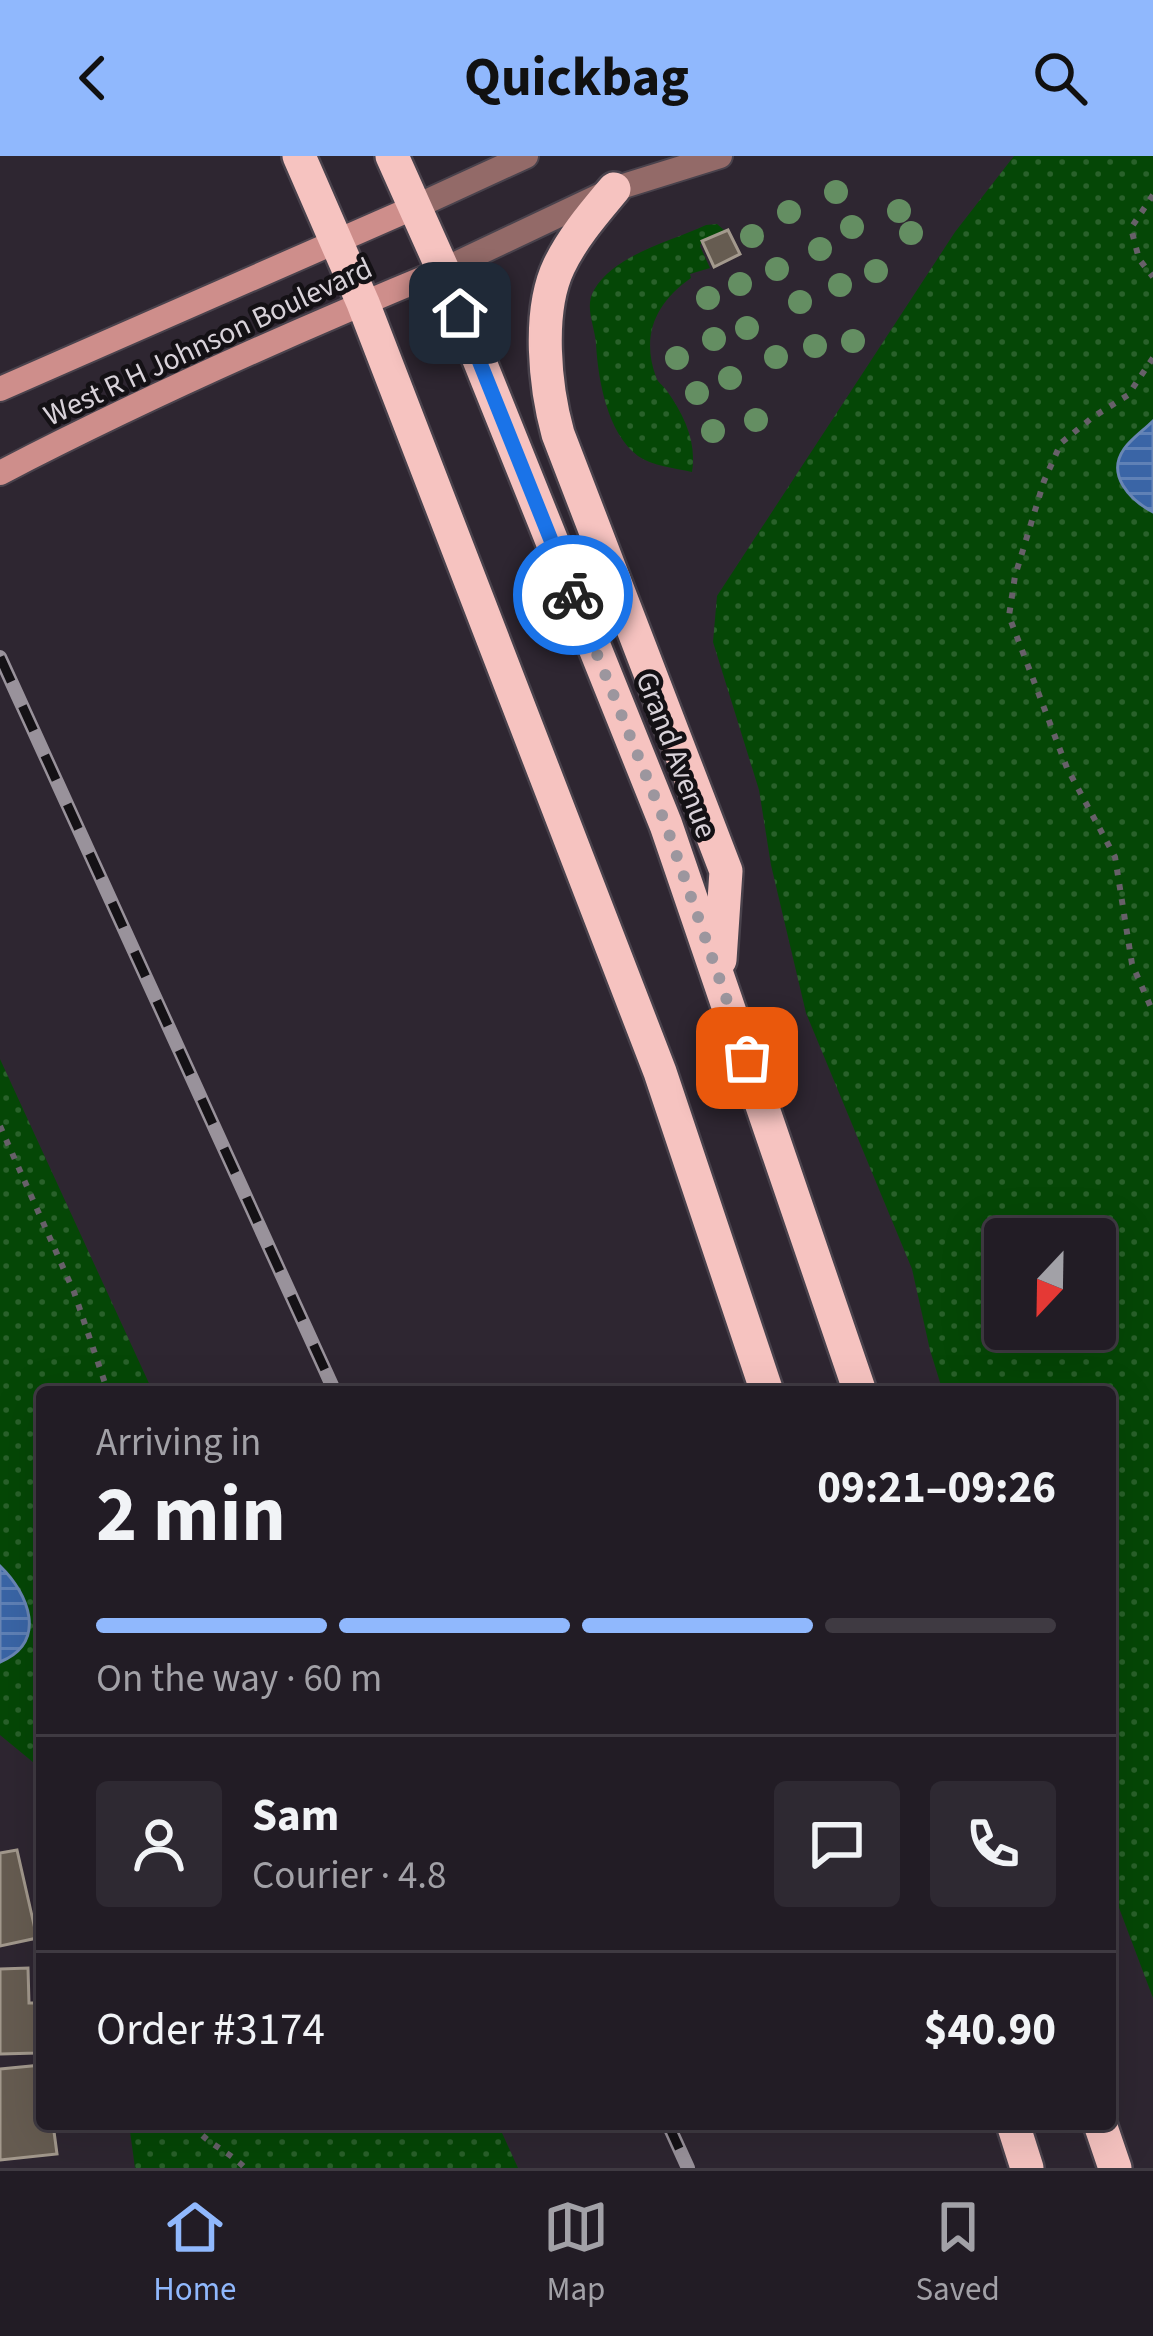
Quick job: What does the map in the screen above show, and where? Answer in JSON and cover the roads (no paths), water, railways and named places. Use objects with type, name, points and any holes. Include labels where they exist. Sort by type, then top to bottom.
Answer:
[{"type":"highway","points":[[299,156],[364,303],[660,1072],[765,1386]]},
{"type":"highway","name":"Grand Avenue","points":[[392,156],[443,270],[666,825],[858,1386]]},
{"type":"highway","points":[[614,189],[582,228],[554,278],[547,321],[549,393],[558,434],[726,871],[718,974]]},
{"type":"highway","points":[[1015,2130],[1028,2168]]},
{"type":"highway","points":[[1102,2130],[1115,2168]]},
{"type":"main road","name":"West R H Johnson Boulevard","points":[[0,388],[415,208]]},
{"type":"main road","name":"West R H Johnson Boulevard","points":[[0,473],[89,427],[443,270]]},
{"type":"street","points":[[415,208],[526,156]]},
{"type":"street","points":[[443,270],[614,189],[720,156]]},
{"type":"water","points":[[1153,421],[1153,512],[1129,494],[1118,468],[1124,449]]},
{"type":"water","points":[[0,1566],[25,1603],[29,1630],[15,1653],[0,1662]]},
{"type":"railway","points":[[0,657],[332,1386]]},
{"type":"railway","points":[[671,2130],[688,2168]]}]
